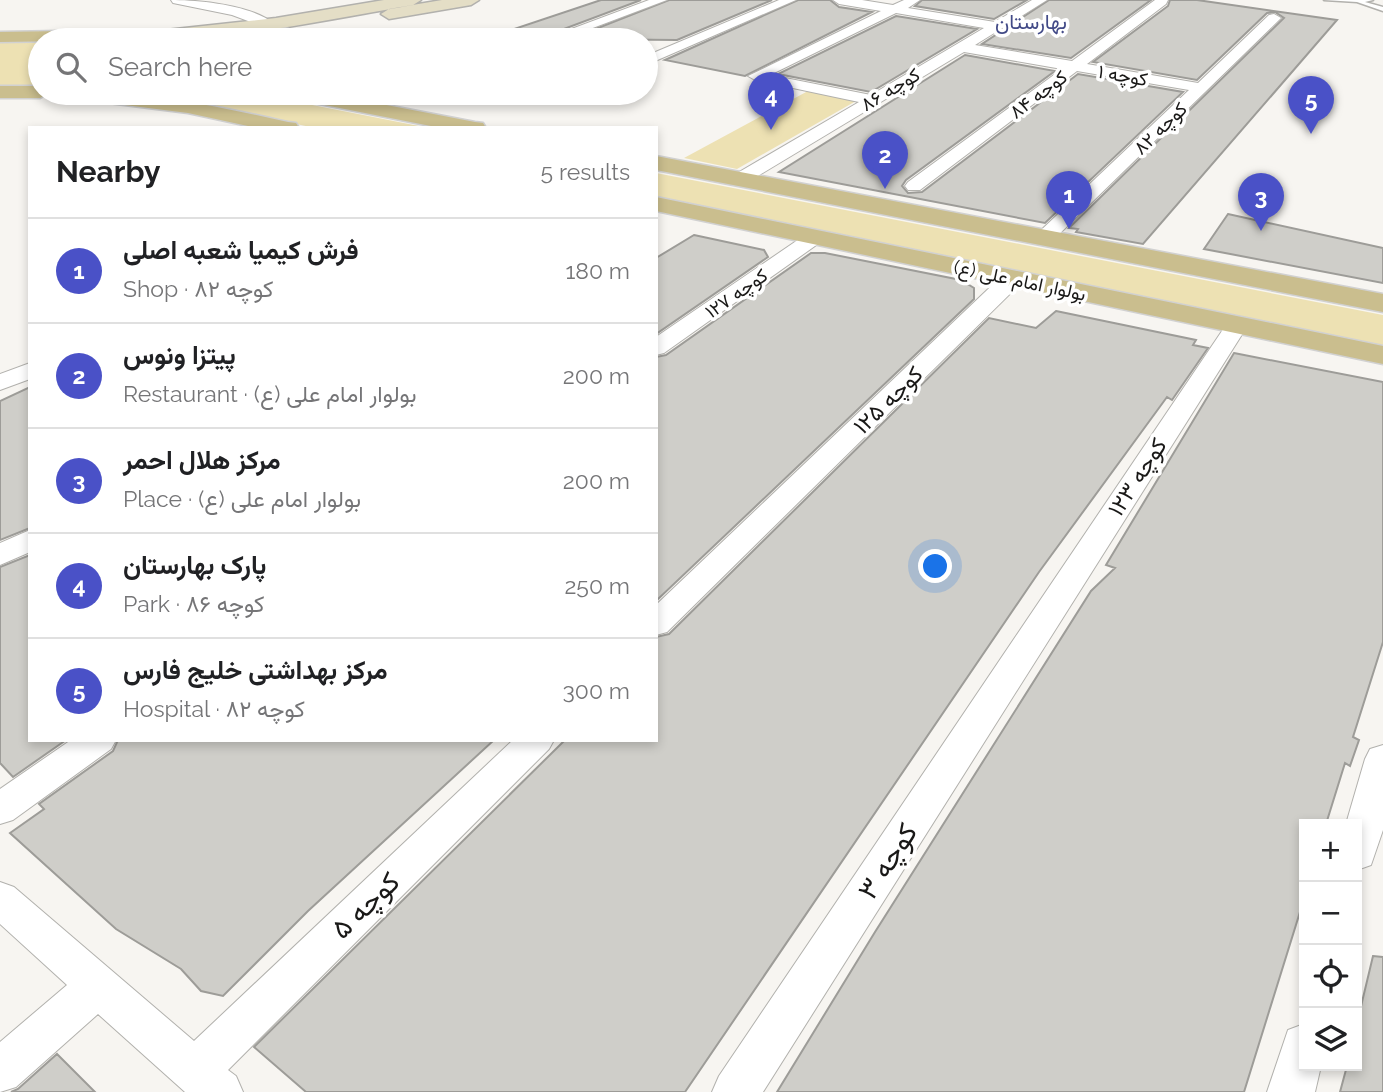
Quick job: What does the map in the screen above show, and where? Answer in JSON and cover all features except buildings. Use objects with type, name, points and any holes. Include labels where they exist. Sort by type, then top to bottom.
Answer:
[{"type":"main road","points":[[0,35],[28,36]]},
{"type":"main road","points":[[0,92],[28,92]]},
{"type":"main road","points":[[193,105],[280,126]]},
{"type":"main road","points":[[357,105],[465,126]]},
{"type":"main road","name":"بولوار امام علی (ع)","points":[[658,163],[1383,303]]},
{"type":"main road","name":"بولوار امام علی (ع)","points":[[658,204],[1383,355]]},
{"type":"street","points":[[177,0],[209,5],[229,13],[257,18],[267,28]]},
{"type":"street","points":[[347,16],[413,0]]},
{"type":"street","points":[[286,28],[347,16],[471,0]]},
{"type":"street","points":[[583,28],[661,0]]},
{"type":"street","points":[[658,56],[790,0]]},
{"type":"street","points":[[839,0],[997,26]]},
{"type":"street","points":[[873,100],[755,76],[914,0]]},
{"type":"street","name":"کوچه ۸۶","points":[[740,179],[1041,0]]},
{"type":"street","name":"کوچه ۸۴","points":[[914,186],[1162,1]]},
{"type":"street","name":"کوچه ۸۲","points":[[1044,238],[1274,18]]},
{"type":"street","name":"کوچه ۱","points":[[961,47],[1202,88]]},
{"type":"street","name":"کوچه ۱۲۷","points":[[658,347],[815,237]]},
{"type":"street","name":"کوچه ۱۲۵","points":[[658,622],[1013,278]]},
{"type":"street","name":"کوچه ۱۲۳","points":[[1038,629],[1237,325]]},
{"type":"street","points":[[0,383],[28,371]]},
{"type":"street","points":[[0,556],[28,540]]},
{"type":"street","name":"کوچه ۳","points":[[736,1092],[1038,629]]},
{"type":"street","points":[[0,809],[94,742]]},
{"type":"street","name":"کوچه ۵","points":[[207,1081],[534,742]]},
{"type":"street","points":[[1362,835],[1382,761]]},
{"type":"street","points":[[0,899],[207,1081]]},
{"type":"street","points":[[0,1071],[97,987]]},
{"type":"street","points":[[1291,1092],[1299,1063]]},
{"type":"lane","points":[[1327,0],[1370,0]]},
{"type":"lane","points":[[1355,1],[1383,9]]},
{"type":"shaded area","points":[[28,41],[28,87],[0,88],[0,42]]},
{"type":"shaded area","points":[[808,91],[856,101],[737,169],[684,158]]},
{"type":"shaded area","points":[[206,105],[313,105],[419,126],[306,126]]},
{"type":"shaded area","points":[[658,173],[1383,315],[1383,346],[658,198]]},
{"type":"place","name":"پارک بهارستان","points":[[771,130]]},
{"type":"place","name":"مرکز بهداشتی خلیج فارس","points":[[1311,134]]},
{"type":"place","name":"پیتزا ونوس","points":[[885,189]]},
{"type":"place","name":"فرش کیمیا شعبه اصلی","points":[[1069,229]]},
{"type":"place","name":"مرکز هلال احمر","points":[[1261,231]]},
{"type":"district","name":"بهارستان","points":[[1031,22]]}]
